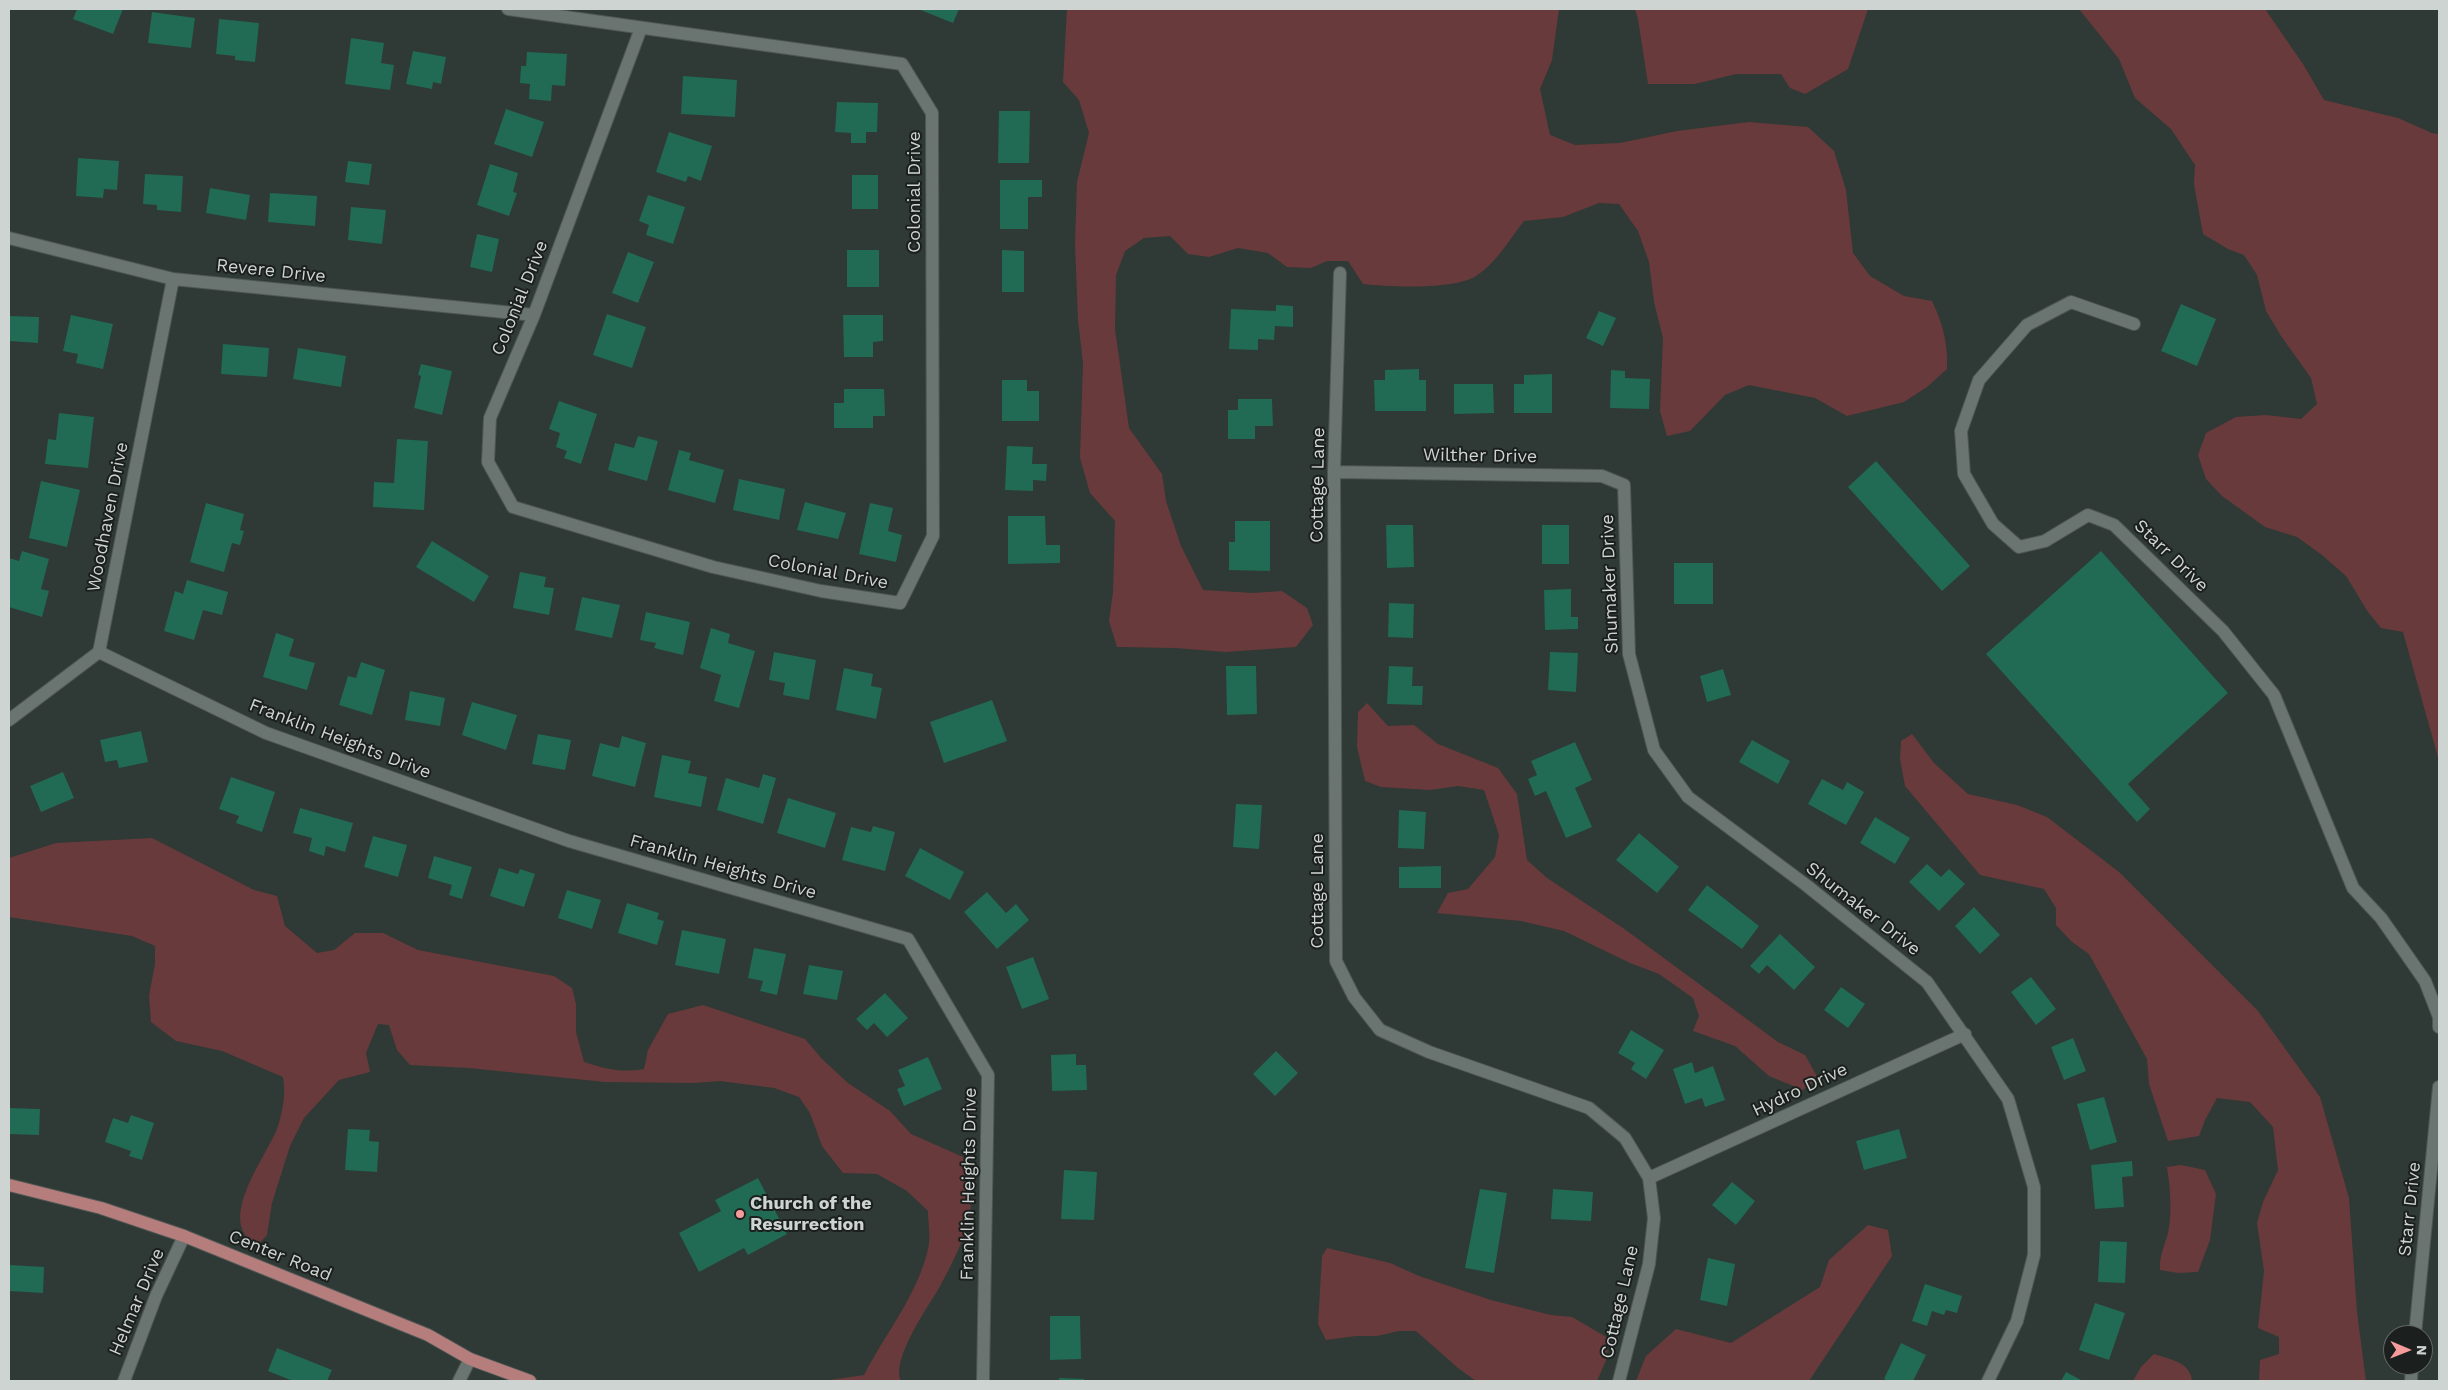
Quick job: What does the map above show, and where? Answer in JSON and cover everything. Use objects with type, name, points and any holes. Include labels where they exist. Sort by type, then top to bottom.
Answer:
[{"type":"main road","name":"Center Road","points":[[9,1185],[101,1208],[184,1236],[428,1335],[470,1359],[530,1381]]},
{"type":"street","name":"Colonial Drive","points":[[508,9],[902,64],[932,113],[933,536],[900,603],[820,591],[713,567],[513,507],[488,462],[490,418],[534,315],[641,28]]},
{"type":"street","name":"Revere Drive","points":[[9,238],[173,279],[534,315]]},
{"type":"street","name":"Cottage Lane","points":[[1340,273],[1334,472],[1336,960],[1354,997],[1380,1030],[1429,1052],[1589,1108],[1625,1138],[1649,1178],[1654,1218],[1649,1264],[1619,1381]]},
{"type":"street","name":"Woodhaven Drive","points":[[99,652],[173,279]]},
{"type":"street","name":"Starr Drive","points":[[2134,324],[2071,302],[2027,326],[1979,380],[1960,431],[1964,474],[1993,524],[2019,547],[2045,541],[2088,515],[2114,525],[2224,631],[2274,695],[2353,888],[2381,918],[2425,981],[2439,1017],[2439,1027]]},
{"type":"street","name":"Wilther Drive","points":[[1334,472],[1602,476],[1624,485]]},
{"type":"street","name":"Shumaker Drive","points":[[1624,485],[1628,654],[1654,750],[1688,797],[1806,885],[1927,982],[1965,1034],[2008,1099],[2034,1187],[2034,1255],[2017,1321],[1988,1381]]},
{"type":"street","points":[[9,720],[99,652]]},
{"type":"street","name":"Franklin Heights Drive","points":[[99,652],[266,733],[560,838],[908,939],[988,1074],[983,1381]]},
{"type":"street","name":"Hydro Drive","points":[[1649,1178],[1965,1034]]},
{"type":"street","name":"Starr Drive","points":[[2416,1325],[2439,1087]]},
{"type":"street","name":"Helmar Drive","points":[[124,1381],[156,1296],[184,1236]]},
{"type":"street","points":[[459,1381],[470,1359]]},
{"type":"shaded area","points":[[1067,9],[1559,9],[1552,60],[1540,89],[1550,135],[1575,145],[1620,143],[1677,131],[1749,122],[1808,127],[1834,151],[1846,190],[1853,253],[1870,276],[1904,296],[1932,301],[1944,334],[1947,351],[1947,369],[1927,387],[1904,402],[1847,416],[1815,398],[1749,385],[1725,395],[1690,431],[1667,436],[1660,411],[1663,338],[1654,302],[1649,262],[1638,231],[1619,204],[1599,203],[1563,217],[1524,221],[1483,271],[1476,276],[1453,284],[1389,286],[1363,284],[1348,261],[1327,261],[1311,268],[1287,267],[1268,253],[1238,248],[1209,257],[1188,254],[1170,236],[1144,238],[1125,251],[1116,275],[1115,329],[1129,428],[1162,474],[1166,501],[1181,546],[1203,590],[1253,593],[1282,591],[1307,608],[1313,625],[1296,647],[1226,652],[1175,648],[1117,647],[1109,621],[1113,592],[1115,521],[1090,493],[1080,458],[1083,363],[1078,320],[1075,244],[1077,182],[1089,133],[1079,100],[1063,82]]},
{"type":"shaded area","points":[[1635,9],[1868,9],[1848,69],[1805,94],[1790,88],[1781,74],[1736,74],[1695,84],[1648,84]]},
{"type":"shaded area","points":[[2079,9],[2265,9],[2303,64],[2324,100],[2398,118],[2432,133],[2439,134],[2439,761],[2403,632],[2381,628],[2368,612],[2346,576],[2322,555],[2297,537],[2265,527],[2222,496],[2206,479],[2198,455],[2206,433],[2236,417],[2266,415],[2301,419],[2317,404],[2311,378],[2266,311],[2257,275],[2244,255],[2228,249],[2203,234],[2194,184],[2195,165],[2171,129],[2135,98],[2119,59]]},
{"type":"shaded area","points":[[1367,703],[1388,726],[1414,725],[1438,744],[1498,768],[1517,794],[1527,860],[1547,878],[1623,928],[1778,1042],[1805,1055],[1818,1078],[1803,1090],[1769,1076],[1735,1046],[1693,1031],[1699,1016],[1693,998],[1659,974],[1630,963],[1564,931],[1521,921],[1437,913],[1448,893],[1468,889],[1495,857],[1499,835],[1484,790],[1458,786],[1430,790],[1381,787],[1365,781],[1357,747],[1358,712]]},
{"type":"shaded area","points":[[1912,734],[1934,763],[1968,794],[2017,805],[2047,817],[2119,872],[2258,1011],[2320,1097],[2349,1198],[2357,1312],[2366,1381],[2259,1381],[2260,1360],[2279,1354],[2279,1337],[2258,1328],[2264,1271],[2257,1223],[2263,1202],[2278,1170],[2273,1127],[2250,1102],[2217,1098],[2199,1136],[2168,1141],[2149,1084],[2147,1059],[2089,954],[2072,942],[2056,925],[2056,908],[2044,889],[1980,875],[1905,786],[1900,759],[1901,741]]},
{"type":"shaded area","points":[[152,838],[254,890],[277,896],[285,926],[317,953],[334,950],[355,933],[383,933],[418,950],[554,976],[572,988],[576,1004],[576,1032],[584,1062],[621,1070],[644,1069],[648,1050],[668,1014],[703,1005],[805,1039],[822,1059],[848,1083],[890,1111],[911,1134],[963,1157],[970,1192],[971,1207],[968,1223],[948,1271],[912,1333],[906,1347],[899,1371],[901,1381],[823,1381],[864,1375],[917,1282],[928,1249],[928,1211],[907,1191],[877,1174],[843,1173],[822,1146],[810,1113],[799,1097],[774,1088],[720,1081],[694,1083],[605,1082],[469,1068],[410,1065],[397,1050],[389,1025],[378,1024],[366,1053],[370,1072],[339,1080],[304,1118],[290,1146],[272,1203],[267,1235],[258,1245],[245,1235],[240,1221],[242,1205],[247,1188],[278,1126],[284,1102],[283,1077],[222,1051],[176,1041],[151,1022],[149,996],[155,964],[155,946],[132,936],[9,917],[9,858],[56,843]]},
{"type":"shaded area","points":[[2181,1165],[2205,1170],[2216,1194],[2210,1240],[2198,1272],[2178,1273],[2160,1270],[2170,1220],[2167,1167]]},
{"type":"shaded area","points":[[1868,1225],[1888,1230],[1892,1256],[1809,1381],[1636,1381],[1646,1356],[1676,1329],[1731,1343],[1820,1287],[1829,1260]]},
{"type":"shaded area","points":[[1327,1248],[1390,1263],[1419,1276],[1491,1300],[1551,1315],[1572,1317],[1608,1338],[1607,1358],[1597,1381],[1476,1381],[1458,1368],[1416,1331],[1399,1331],[1377,1336],[1356,1336],[1326,1340],[1318,1324],[1322,1256]]},
{"type":"shaded area","points":[[2154,1354],[2183,1365],[2188,1369],[2192,1381],[2133,1381],[2141,1367]]},
{"type":"building","points":[[77,9],[123,9],[113,34],[73,19]]},
{"type":"building","points":[[918,9],[959,9],[953,23]]},
{"type":"building","points":[[152,12],[195,18],[191,48],[148,43]]},
{"type":"building","points":[[219,19],[259,23],[255,62],[235,60],[235,56],[216,54]]},
{"type":"building","points":[[351,38],[384,43],[381,63],[394,65],[390,90],[345,84]]},
{"type":"building","points":[[413,51],[446,57],[441,84],[433,82],[432,89],[406,84]]},
{"type":"building","points":[[527,52],[567,54],[565,86],[552,85],[551,101],[529,99],[530,84],[520,83],[521,66],[526,66]]},
{"type":"building","points":[[683,76],[737,80],[735,117],[681,114]]},
{"type":"building","points":[[837,102],[878,103],[877,132],[866,132],[866,143],[851,143],[851,133],[835,132]]},
{"type":"building","points":[[506,109],[544,122],[532,157],[494,144]]},
{"type":"building","points":[[999,111],[1030,111],[1029,163],[998,163]]},
{"type":"building","points":[[669,132],[712,146],[701,181],[688,176],[686,182],[656,172]]},
{"type":"building","points":[[78,158],[119,161],[117,190],[104,189],[103,198],[76,196]]},
{"type":"building","points":[[348,161],[372,164],[369,185],[345,182]]},
{"type":"building","points":[[490,164],[518,173],[513,192],[517,193],[509,216],[477,205]]},
{"type":"building","points":[[145,174],[183,176],[181,212],[157,210],[157,205],[143,204]]},
{"type":"building","points":[[852,175],[878,175],[878,209],[852,209]]},
{"type":"building","points":[[1000,180],[1042,180],[1042,197],[1028,197],[1028,229],[1000,229]]},
{"type":"building","points":[[210,188],[250,195],[246,220],[206,213]]},
{"type":"building","points":[[270,193],[317,196],[315,226],[268,222]]},
{"type":"building","points":[[648,195],[685,207],[673,244],[646,235],[649,225],[639,221]]},
{"type":"building","points":[[351,207],[386,210],[382,244],[348,240]]},
{"type":"building","points":[[477,234],[499,239],[492,272],[470,267]]},
{"type":"building","points":[[847,250],[879,250],[879,287],[847,287]]},
{"type":"building","points":[[1002,250],[1024,251],[1024,292],[1002,292]]},
{"type":"building","points":[[628,252],[654,262],[638,303],[612,293]]},
{"type":"building","points":[[2181,304],[2216,319],[2197,366],[2161,351]]},
{"type":"building","points":[[1276,305],[1293,306],[1293,327],[1275,326],[1274,340],[1258,339],[1258,350],[1229,349],[1231,309],[1276,311]]},
{"type":"building","points":[[1599,311],[1616,318],[1603,346],[1586,338]]},
{"type":"building","points":[[607,314],[646,327],[632,368],[593,355]]},
{"type":"building","points":[[71,315],[113,324],[103,369],[76,363],[78,354],[63,351]]},
{"type":"building","points":[[843,315],[883,315],[883,341],[873,342],[873,357],[844,357]]},
{"type":"building","points":[[9,316],[39,317],[38,343],[9,341]]},
{"type":"building","points":[[223,344],[269,348],[267,377],[221,374]]},
{"type":"building","points":[[298,348],[346,356],[341,387],[293,379]]},
{"type":"building","points":[[421,364],[452,371],[442,415],[414,408],[421,376],[418,375]]},
{"type":"building","points":[[1419,369],[1419,380],[1426,380],[1426,411],[1375,411],[1374,380],[1385,380],[1385,370]]},
{"type":"building","points":[[1611,370],[1625,371],[1625,378],[1650,379],[1649,409],[1610,408]]},
{"type":"building","points":[[1552,374],[1552,413],[1514,413],[1514,384],[1524,384],[1524,375]]},
{"type":"building","points":[[1002,380],[1027,380],[1027,391],[1039,391],[1039,421],[1002,421]]},
{"type":"building","points":[[1454,384],[1493,384],[1494,413],[1454,414]]},
{"type":"building","points":[[844,389],[884,389],[885,416],[873,416],[873,428],[834,428],[834,403],[844,403]]},
{"type":"building","points":[[1238,399],[1272,399],[1273,426],[1255,426],[1255,439],[1228,439],[1228,410],[1238,410]]},
{"type":"building","points":[[559,401],[597,414],[581,464],[564,458],[567,451],[556,447],[560,433],[549,429]]},
{"type":"building","points":[[59,413],[94,417],[88,468],[45,464],[48,439],[56,440]]},
{"type":"building","points":[[638,436],[658,441],[647,481],[608,470],[615,443],[634,448]]},
{"type":"building","points":[[397,439],[428,441],[424,510],[373,507],[374,482],[394,483]]},
{"type":"building","points":[[1007,446],[1033,447],[1032,464],[1047,464],[1046,481],[1033,480],[1033,491],[1005,490]]},
{"type":"building","points":[[679,450],[691,453],[689,460],[724,470],[715,503],[668,490]]},
{"type":"building","points":[[1876,461],[1970,566],[1942,591],[1848,487]]},
{"type":"building","points":[[739,479],[785,489],[779,520],[733,510]]},
{"type":"building","points":[[41,481],[80,490],[67,547],[29,538]]},
{"type":"building","points":[[805,502],[846,513],[838,539],[797,530]]},
{"type":"building","points":[[206,503],[244,514],[240,530],[244,531],[240,545],[232,543],[224,572],[190,562]]},
{"type":"building","points":[[870,503],[893,508],[888,531],[902,535],[896,562],[859,554]]},
{"type":"building","points":[[1008,516],[1045,516],[1046,545],[1060,545],[1060,563],[1008,564]]},
{"type":"building","points":[[1235,521],[1270,521],[1270,571],[1229,570],[1229,542],[1235,542]]},
{"type":"building","points":[[1386,525],[1413,525],[1414,567],[1387,568]]},
{"type":"building","points":[[1542,525],[1569,525],[1569,564],[1542,564]]},
{"type":"building","points":[[432,541],[489,576],[474,602],[416,567]]},
{"type":"building","points":[[22,551],[49,559],[41,589],[49,591],[42,617],[9,607],[9,558],[19,561]]},
{"type":"building","points":[[2101,551],[2228,693],[2128,784],[2150,809],[2137,822],[1986,654]]},
{"type":"building","points":[[1674,563],[1713,563],[1713,604],[1674,604]]},
{"type":"building","points":[[520,572],[546,577],[544,587],[554,588],[549,615],[513,608]]},
{"type":"building","points":[[187,580],[228,592],[222,615],[203,610],[194,640],[164,631],[175,591],[183,594]]},
{"type":"building","points":[[1571,589],[1571,617],[1578,617],[1578,629],[1545,630],[1544,590]]},
{"type":"building","points":[[582,597],[620,605],[612,638],[575,630]]},
{"type":"building","points":[[1389,603],[1414,604],[1413,638],[1388,637]]},
{"type":"building","points":[[646,612],[690,622],[683,655],[654,648],[656,643],[640,640]]},
{"type":"building","points":[[711,628],[730,634],[728,643],[755,651],[739,708],[714,701],[721,675],[700,668]]},
{"type":"building","points":[[276,633],[294,639],[289,656],[315,663],[307,690],[263,677]]},
{"type":"building","points":[[774,652],[816,660],[809,700],[783,695],[785,683],[769,680]]},
{"type":"building","points":[[1550,652],[1578,653],[1576,692],[1548,690]]},
{"type":"building","points":[[361,662],[385,670],[372,715],[339,705],[348,676],[356,678]]},
{"type":"building","points":[[1226,666],[1256,666],[1257,714],[1227,715]]},
{"type":"building","points":[[1389,666],[1413,667],[1412,686],[1423,686],[1422,705],[1387,704]]},
{"type":"building","points":[[844,668],[873,674],[871,686],[882,688],[876,719],[836,710]]},
{"type":"building","points":[[1723,669],[1731,695],[1707,702],[1700,676]]},
{"type":"building","points":[[410,691],[445,698],[440,726],[405,720]]},
{"type":"building","points":[[992,700],[1007,741],[944,763],[930,722]]},
{"type":"building","points":[[472,702],[517,715],[506,750],[462,735]]},
{"type":"building","points":[[141,731],[148,762],[119,768],[117,760],[105,762],[100,740]]},
{"type":"building","points":[[538,734],[571,740],[565,770],[532,764]]},
{"type":"building","points":[[622,736],[646,743],[635,787],[592,776],[600,743],[619,748]]},
{"type":"building","points":[[1752,740],[1790,761],[1778,784],[1739,762]]},
{"type":"building","points":[[1575,742],[1592,780],[1575,788],[1592,827],[1566,838],[1546,791],[1535,796],[1528,779],[1537,775],[1531,761]]},
{"type":"building","points":[[662,755],[691,761],[688,773],[707,777],[701,807],[654,797]]},
{"type":"building","points":[[63,772],[74,798],[41,812],[30,786]]},
{"type":"building","points":[[763,774],[776,778],[763,824],[717,810],[726,778],[759,788]]},
{"type":"building","points":[[231,777],[275,792],[262,832],[236,823],[239,816],[219,809]]},
{"type":"building","points":[[1822,779],[1843,790],[1847,782],[1864,792],[1846,825],[1808,804]]},
{"type":"building","points":[[788,798],[836,813],[825,848],[777,833]]},
{"type":"building","points":[[1236,804],[1262,805],[1259,849],[1233,847]]},
{"type":"building","points":[[300,808],[353,823],[345,852],[326,846],[324,856],[309,851],[312,838],[293,833]]},
{"type":"building","points":[[1399,810],[1426,812],[1424,849],[1398,848]]},
{"type":"building","points":[[1875,817],[1910,838],[1895,864],[1860,843]]},
{"type":"building","points":[[873,826],[895,832],[885,871],[842,860],[851,827],[871,832]]},
{"type":"building","points":[[1639,833],[1679,867],[1657,893],[1616,860]]},
{"type":"building","points":[[373,836],[407,845],[398,877],[364,867]]},
{"type":"building","points":[[920,848],[964,872],[950,900],[905,876]]},
{"type":"building","points":[[434,856],[472,867],[462,899],[449,895],[452,885],[428,878]]},
{"type":"building","points":[[1927,864],[1941,877],[1949,869],[1965,884],[1939,911],[1909,882]]},
{"type":"building","points":[[1441,866],[1441,888],[1399,888],[1399,867]]},
{"type":"building","points":[[499,868],[518,874],[520,869],[535,874],[524,907],[490,896]]},
{"type":"building","points":[[1707,885],[1759,926],[1742,949],[1688,910]]},
{"type":"building","points":[[567,890],[601,900],[592,929],[558,918]]},
{"type":"building","points":[[987,892],[1006,913],[1016,904],[1029,920],[997,949],[964,912]]},
{"type":"building","points":[[627,903],[659,913],[657,919],[664,921],[657,945],[618,933]]},
{"type":"building","points":[[1974,907],[2000,935],[1980,954],[1955,926]]},
{"type":"building","points":[[682,930],[726,939],[719,974],[675,965]]},
{"type":"building","points":[[1780,934],[1815,967],[1794,990],[1767,965],[1759,974],[1750,966]]},
{"type":"building","points":[[754,948],[786,954],[777,995],[760,991],[763,981],[748,978]]},
{"type":"building","points":[[1033,957],[1049,999],[1022,1009],[1006,967]]},
{"type":"building","points":[[809,965],[843,971],[837,1000],[803,994]]},
{"type":"building","points":[[2031,977],[2056,1009],[2036,1025],[2011,992]]},
{"type":"building","points":[[1841,987],[1865,1004],[1848,1028],[1824,1010]]},
{"type":"building","points":[[885,993],[908,1018],[887,1037],[874,1023],[867,1030],[856,1019]]},
{"type":"building","points":[[1631,1030],[1664,1050],[1646,1079],[1631,1069],[1635,1063],[1618,1053]]},
{"type":"building","points":[[2073,1038],[2086,1071],[2064,1080],[2051,1047]]},
{"type":"building","points":[[1276,1051],[1298,1073],[1275,1096],[1253,1074]]},
{"type":"building","points":[[1076,1054],[1076,1065],[1086,1065],[1087,1090],[1052,1091],[1051,1055]]},
{"type":"building","points":[[928,1057],[942,1089],[904,1106],[897,1089],[905,1086],[898,1070]]},
{"type":"building","points":[[1692,1062],[1695,1073],[1713,1066],[1725,1100],[1705,1107],[1702,1098],[1685,1104],[1673,1069]]},
{"type":"building","points":[[2104,1097],[2117,1142],[2090,1150],[2077,1104]]},
{"type":"building","points":[[9,1108],[40,1109],[39,1135],[9,1134]]},
{"type":"building","points":[[131,1115],[154,1123],[142,1160],[129,1156],[131,1151],[105,1142],[113,1118],[128,1123]]},
{"type":"building","points":[[348,1129],[370,1130],[369,1141],[379,1142],[377,1172],[345,1170]]},
{"type":"building","points":[[1899,1129],[1907,1158],[1864,1170],[1856,1141]]},
{"type":"building","points":[[2132,1161],[2133,1176],[2122,1177],[2124,1207],[2095,1209],[2091,1165]]},
{"type":"building","points":[[1064,1170],[1097,1172],[1094,1220],[1061,1219]]},
{"type":"building","points":[[758,1178],[787,1234],[748,1255],[744,1248],[699,1272],[679,1233],[721,1211],[715,1200]]},
{"type":"building","points":[[1732,1182],[1755,1201],[1736,1225],[1712,1205]]},
{"type":"building","points":[[1480,1189],[1507,1193],[1494,1273],[1465,1268]]},
{"type":"building","points":[[1553,1189],[1593,1192],[1591,1221],[1551,1219]]},
{"type":"building","points":[[2100,1241],[2127,1242],[2125,1283],[2098,1282]]},
{"type":"building","points":[[1708,1258],[1735,1264],[1727,1306],[1700,1300]]},
{"type":"building","points":[[9,1265],[44,1267],[43,1293],[9,1291]]},
{"type":"building","points":[[1925,1284],[1962,1296],[1957,1313],[1946,1310],[1944,1315],[1932,1311],[1927,1326],[1912,1321]]},
{"type":"building","points":[[2095,1303],[2125,1313],[2109,1360],[2079,1350]]},
{"type":"building","points":[[1050,1316],[1080,1316],[1081,1359],[1050,1360]]},
{"type":"building","points":[[1901,1343],[1926,1355],[1913,1381],[1889,1381],[1884,1379]]},
{"type":"building","points":[[277,1348],[332,1370],[327,1381],[293,1381],[268,1371]]},
{"type":"building","points":[[2066,1372],[2083,1381],[2061,1381]]},
{"type":"building","points":[[1059,1378],[1084,1379],[1084,1381],[1059,1381]]},
{"type":"place","name":"Church of the Resurrection","points":[[740,1214]]}]
